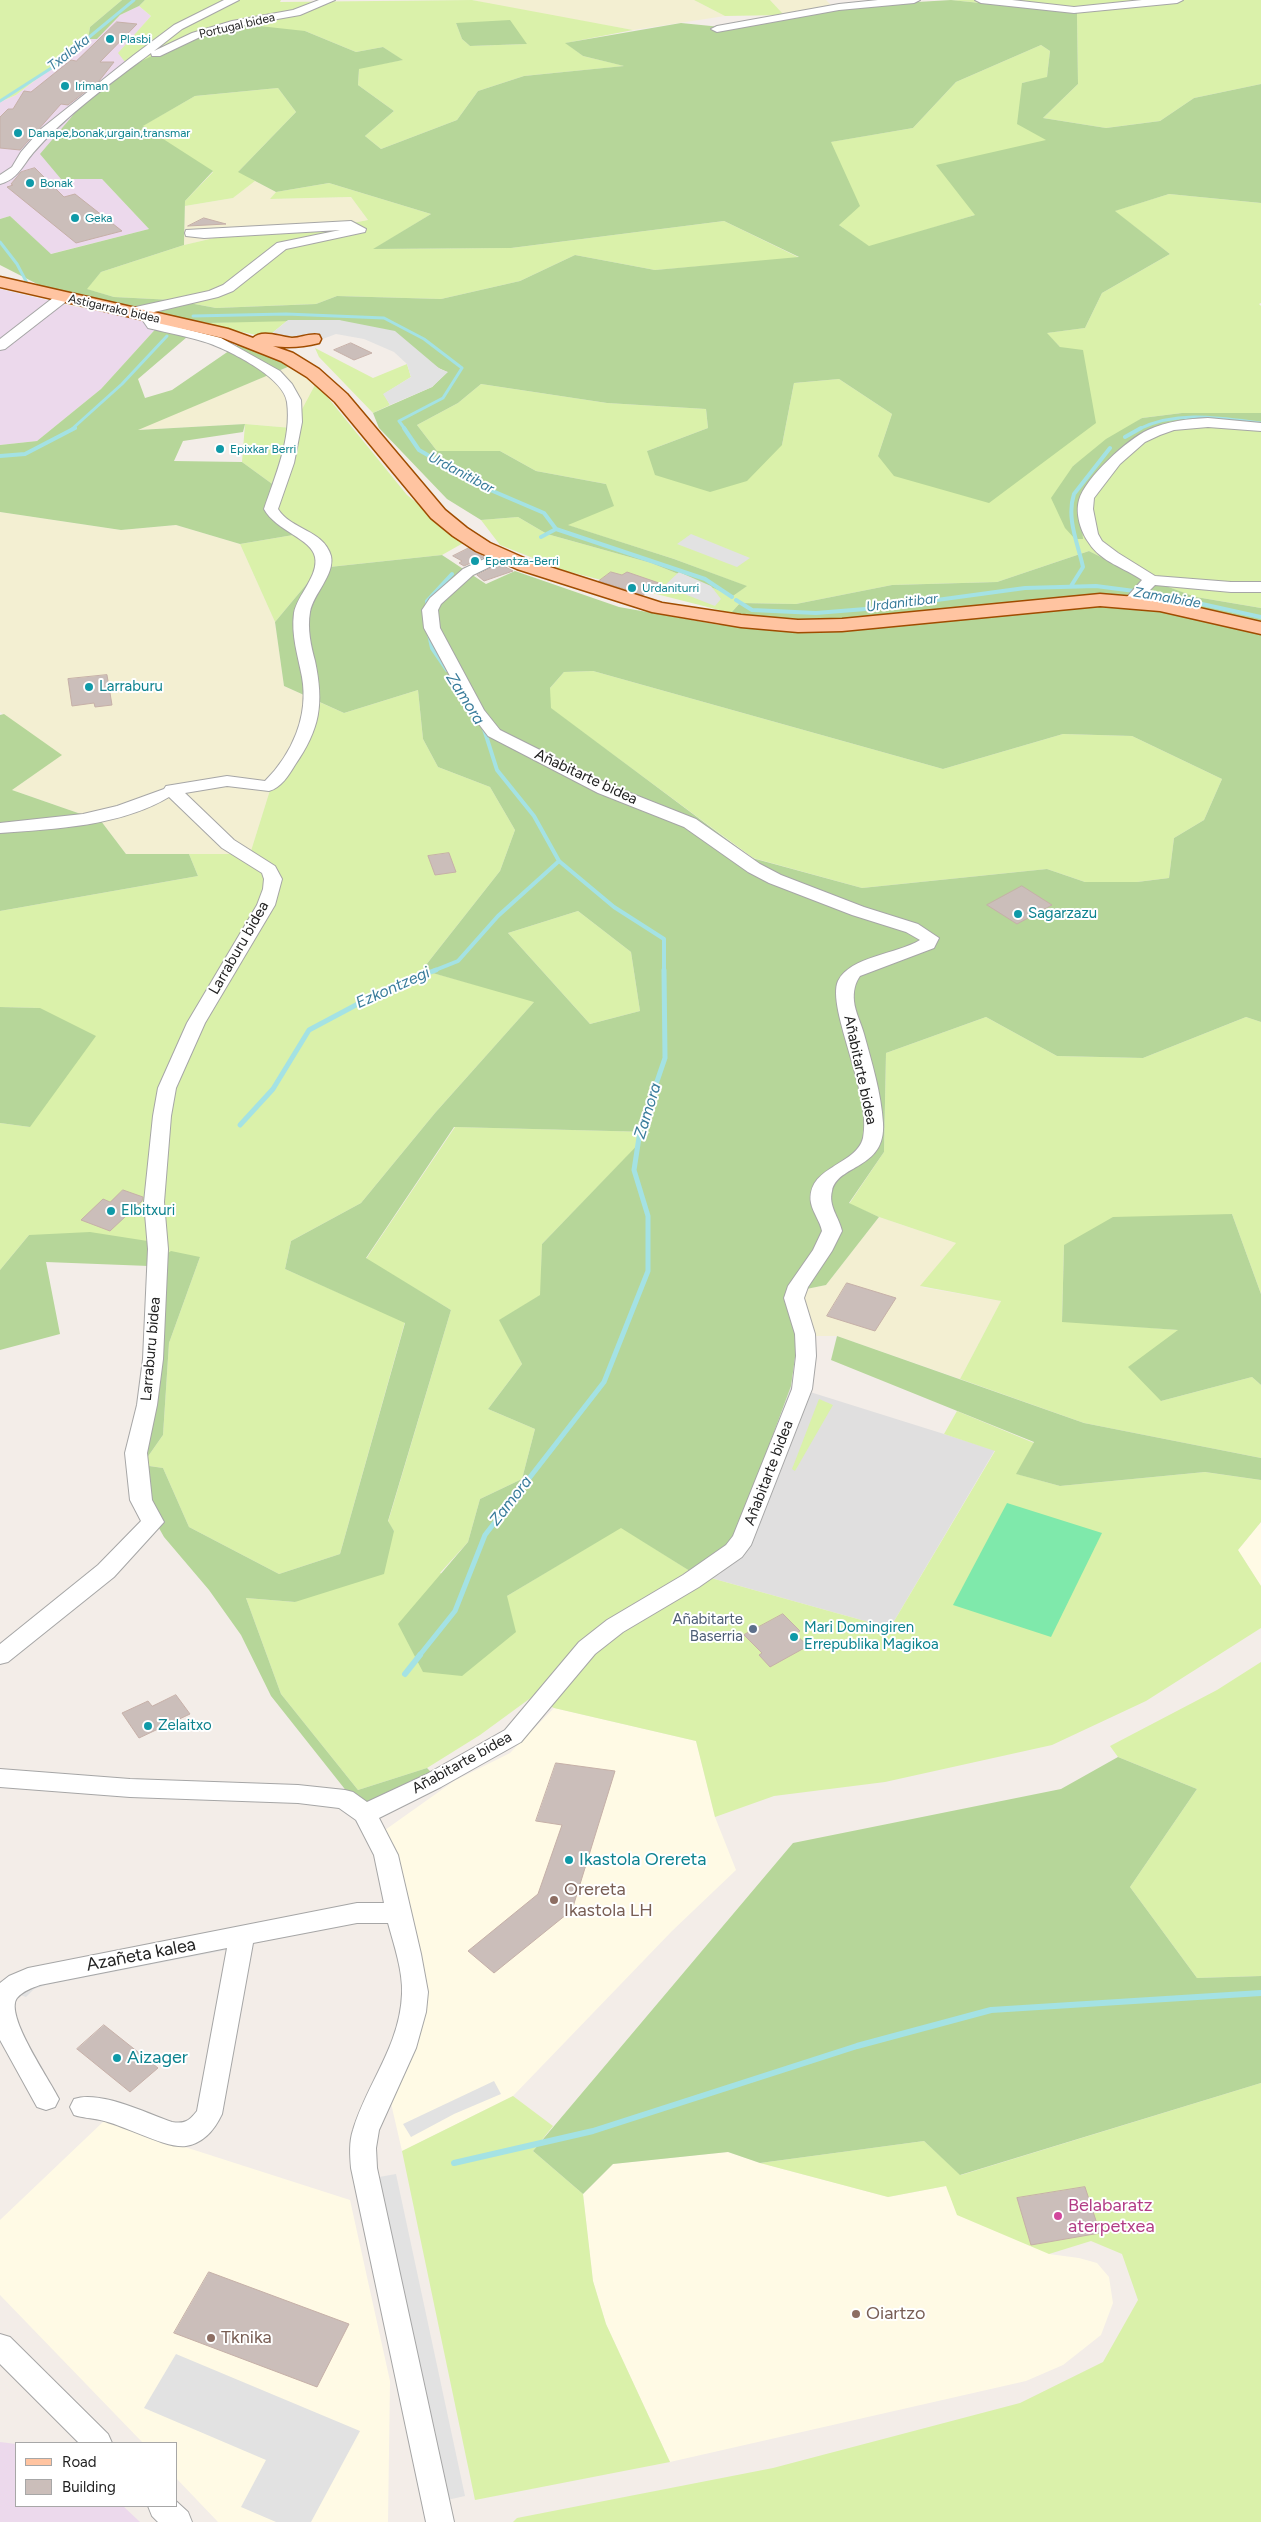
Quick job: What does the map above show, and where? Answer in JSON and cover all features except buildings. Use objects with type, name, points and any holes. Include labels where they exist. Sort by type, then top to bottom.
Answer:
[{"type":"main road","name":"Astigarrako bidea","points":[[0,282],[145,316],[207,334],[228,334],[292,353],[310,362],[322,371],[341,398],[438,514],[460,532],[501,556],[565,579],[660,608],[705,616],[798,626],[878,623],[1074,605]]},
{"type":"main road","points":[[251,340],[293,343],[313,339],[309,349],[322,371]]},
{"type":"main road","name":"Astigarrako bidea","points":[[292,353],[341,398]]},
{"type":"main road","points":[[1074,605],[1130,603],[1141,591]]},
{"type":"main road","points":[[1141,591],[1153,609]]},
{"type":"main road","points":[[1141,591],[1216,617],[1261,628]]},
{"type":"main road","points":[[1074,605],[1153,609],[1216,617]]},
{"type":"street","points":[[0,180],[17,169],[25,155],[46,132],[178,27],[233,0]]},
{"type":"street","name":"Portugal bidea","points":[[121,72],[196,35],[236,24],[296,13],[329,0]]},
{"type":"street","points":[[717,29],[839,7],[914,0]]},
{"type":"street","points":[[980,0],[1074,10],[1104,3],[1177,0]]},
{"type":"street","points":[[128,312],[150,309],[214,294],[228,288],[282,246],[360,229],[351,225],[204,234],[191,233]]},
{"type":"street","points":[[0,346],[63,297]]},
{"type":"street","name":"Larraburu bidea","points":[[0,1656],[106,1571],[153,1522],[141,1500],[136,1454],[147,1405],[153,1359],[158,1249],[154,1202],[162,1116],[167,1088],[196,1023],[266,905],[272,889],[272,879],[268,870],[228,844],[172,790],[227,781],[269,786],[282,773],[303,737],[312,709],[313,699],[303,653],[301,620],[308,592],[323,567],[323,556],[312,539],[289,526],[273,513],[271,509],[287,463],[295,422],[294,400],[285,384],[275,374],[207,334],[153,325],[145,316]]},
{"type":"street","points":[[1261,427],[1239,424],[1196,423],[1160,431],[1126,450],[1087,498],[1084,506],[1088,528],[1097,547],[1141,591],[1261,587]]},
{"type":"street","name":"Añabitarte bidea","points":[[366,1814],[433,1781],[512,1736],[527,1722],[587,1648],[615,1626],[724,1560],[743,1539],[802,1389],[806,1356],[806,1334],[794,1298],[798,1286],[822,1251],[832,1230],[821,1202],[822,1186],[833,1175],[869,1149],[873,1138],[873,1115],[846,1002],[846,983],[853,972],[928,944],[930,938],[912,928],[858,911],[775,879],[754,868],[690,823],[604,789],[494,733],[477,711],[432,628],[430,610],[435,601],[458,583],[468,572],[501,556]]},
{"type":"street","points":[[0,828],[84,820],[142,804],[162,794]]},
{"type":"street","points":[[0,1778],[130,1788],[298,1794],[345,1799],[366,1814],[386,1854],[398,1913],[409,1954],[415,1992],[413,2012],[403,2048],[366,2130],[363,2148],[364,2168],[440,2522]]},
{"type":"street","name":"Azañeta kalea","points":[[46,2099],[6,2027],[1,2008],[6,1993],[18,1983],[37,1975],[357,1913],[398,1913]]},
{"type":"street","points":[[83,2107],[101,2109],[172,2134],[185,2134],[200,2128],[209,2114],[242,1936]]},
{"type":"street","points":[[0,2346],[97,2442]]},
{"type":"street","points":[[163,2507],[178,2522]]},
{"type":"shaded area","points":[[473,0],[694,0],[725,16],[633,30],[502,7]]},
{"type":"shaded area","points":[[770,0],[826,0],[833,7],[784,15]]},
{"type":"shaded area","points":[[139,6],[151,16],[119,53],[129,67],[61,179],[102,179],[149,229],[50,254],[10,216],[0,219],[0,102],[16,95],[88,39],[97,38],[120,15]]},
{"type":"shaded area","points":[[255,181],[276,192],[271,199],[351,197],[368,220],[337,226],[244,231],[184,245],[185,206],[233,198]]},
{"type":"shaded area","points":[[0,289],[72,306],[161,323],[101,389],[37,441],[0,445]]},
{"type":"shaded area","points":[[288,320],[339,320],[395,331],[440,369],[448,372],[432,387],[390,405],[383,394],[411,377],[407,364],[394,352],[364,339],[336,334],[320,340],[271,334]]},
{"type":"shaded area","points":[[290,366],[316,383],[292,428],[245,424],[136,430]]},
{"type":"shaded area","points":[[0,512],[121,530],[176,525],[240,544],[275,622],[284,686],[317,701],[271,787],[250,854],[126,854],[101,821],[12,790],[61,755],[0,712]]},
{"type":"shaded area","points":[[691,534],[750,558],[737,567],[677,544]]},
{"type":"shaded area","points":[[679,572],[711,586],[721,599],[715,606],[664,586]]},
{"type":"shaded area","points":[[879,1217],[956,1243],[921,1287],[1001,1301],[960,1379],[837,1336],[798,1336],[787,1293],[826,1285]]},
{"type":"shaded area","points":[[791,1386],[995,1450],[890,1628],[693,1573],[736,1535]]},
{"type":"shaded area","points":[[1261,1522],[1261,1586],[1238,1550]]},
{"type":"shaded area","name":"Orereta Ikastola LH","points":[[554,1708],[696,1741],[715,1817],[736,1870],[672,1931],[513,2096],[402,2151],[390,2099],[419,1957],[385,1830],[454,1781],[510,1753]]},
{"type":"shaded area","points":[[224,1945],[226,1950],[46,1985],[34,1989],[26,1997],[20,1995],[32,1984]]},
{"type":"shaded area","points":[[494,2081],[501,2094],[454,2114],[411,2137],[403,2124]]},
{"type":"shaded area","name":"Tknika","points":[[104,2121],[350,2200],[390,2381],[388,2522],[218,2522],[178,2480],[178,2442],[142,2442],[0,2295],[0,2220]]},
{"type":"shaded area","name":"Oiartzo","points":[[728,2152],[760,2163],[888,2197],[946,2186],[1049,2254],[1079,2258],[1097,2263],[1109,2277],[1113,2303],[1101,2335],[1063,2365],[1026,2381],[670,2462],[606,2324],[593,2281],[583,2194],[613,2164]]},
{"type":"shaded area","points":[[396,2174],[465,2496],[447,2500],[379,2177]]},
{"type":"shaded area","points":[[176,2354],[360,2431],[311,2522],[276,2522],[241,2507],[266,2460],[144,2408]]},
{"type":"shaded area","points":[[0,2442],[15,2444],[15,2507],[124,2507],[140,2522],[0,2522]]},
{"type":"green space","points":[[0,0],[122,0],[90,27],[88,39],[16,95],[0,102]]},
{"type":"green space","points":[[122,0],[145,0],[139,6],[120,15],[97,39],[88,39],[90,27]]},
{"type":"green space","points":[[145,0],[281,0],[280,2],[472,0],[633,30],[566,43],[583,56],[625,66],[524,76],[478,91],[457,120],[381,149],[365,136],[394,111],[358,85],[359,68],[402,60],[383,47],[356,52],[305,31],[129,67],[118,53],[151,16],[139,6]],"holes":[[[456,23],[527,44],[470,46],[462,39]]]},
{"type":"green space","points":[[694,0],[770,0],[784,15],[725,16]]},
{"type":"green space","points":[[951,0],[1261,0],[1261,84],[1194,98],[1160,121],[1106,128],[1043,118],[1078,84],[1077,13]]},
{"type":"green space","points":[[951,0],[1077,13],[1078,84],[1043,118],[1106,128],[1160,121],[1194,98],[1261,84],[1261,203],[1169,194],[1115,211],[1170,254],[1102,293],[1085,328],[1047,333],[1060,347],[1083,350],[1096,423],[989,503],[894,476],[878,456],[892,414],[839,379],[794,383],[782,445],[747,481],[710,492],[655,475],[647,451],[708,428],[706,409],[607,403],[481,384],[458,403],[417,425],[437,451],[500,451],[536,471],[606,484],[614,506],[568,525],[674,559],[747,586],[733,596],[651,563],[547,534],[518,517],[481,520],[447,499],[379,428],[373,413],[432,387],[447,372],[339,320],[208,323],[163,317],[47,289],[0,265],[0,219],[10,216],[51,254],[149,229],[102,179],[61,179],[40,154],[80,107],[129,67],[181,42],[241,24],[305,31],[356,52],[383,47],[403,60],[359,69],[358,85],[394,111],[365,136],[381,149],[457,120],[478,91],[524,76],[624,66],[583,56],[565,43],[681,23],[731,28],[833,7]],"holes":[[[1041,45],[1050,51],[1047,77],[1022,83],[1017,124],[1046,140],[936,165],[975,215],[869,246],[839,225],[860,206],[831,142],[913,128],[956,82]],[[278,88],[296,112],[238,172],[276,192],[329,183],[431,214],[373,249],[511,248],[724,221],[799,257],[655,270],[575,255],[520,281],[441,299],[337,296],[316,304],[216,308],[173,300],[114,297],[87,289],[101,272],[184,245],[185,201],[213,171],[143,126],[195,96]]]},
{"type":"green space","points":[[510,20],[527,44],[470,46],[462,39],[456,23]]},
{"type":"green space","points":[[1041,45],[1050,51],[1047,78],[1022,83],[1047,139],[975,215],[869,247],[839,225],[830,142],[913,128],[956,82]]},
{"type":"green space","points":[[278,88],[296,112],[239,171],[255,181],[233,198],[185,206],[185,201],[213,172],[142,126],[195,96]]},
{"type":"green space","points":[[329,183],[431,214],[374,249],[511,248],[724,221],[800,258],[655,270],[575,255],[520,281],[441,299],[337,296],[316,304],[216,308],[173,300],[114,297],[86,289],[101,272],[184,245],[244,231],[337,226],[368,220],[351,197],[270,199],[276,192]]},
{"type":"green space","points":[[1169,194],[1261,203],[1261,303],[1259,304],[1261,306],[1261,413],[1182,413],[1142,418],[1073,466],[1083,539],[1080,505],[1127,443],[1161,425],[1212,421],[1261,431],[1261,608],[1196,597],[1140,577],[1089,551],[997,582],[892,585],[796,604],[740,603],[731,613],[566,571],[500,545],[481,520],[518,517],[547,534],[651,563],[733,596],[746,586],[674,559],[567,525],[606,484],[536,471],[500,451],[437,451],[417,425],[458,403],[481,384],[607,403],[706,409],[708,428],[647,451],[782,445],[794,383],[839,379],[892,414],[878,456],[1060,347],[1046,333],[1085,328],[1102,293],[1170,254],[1114,211]]},
{"type":"green space","points":[[288,320],[271,334],[304,337],[276,339],[208,325],[208,323]]},
{"type":"green space","points":[[161,323],[194,331],[138,379],[145,398],[172,390],[239,344],[290,366],[138,430],[245,424],[243,432],[183,441],[174,461],[242,462],[275,486],[273,511],[305,533],[240,544],[176,525],[121,530],[0,512],[0,445],[37,441],[101,389]]},
{"type":"green space","points":[[315,348],[373,378],[407,364],[411,377],[384,394],[390,405],[373,413],[319,357]]},
{"type":"green space","points":[[316,383],[407,495],[465,542],[442,555],[320,568],[275,622],[240,544],[305,533],[273,511],[275,486],[242,462],[245,424],[292,428]]},
{"type":"green space","points":[[1182,413],[1261,413],[1261,431],[1212,421],[1161,425],[1127,443],[1080,505],[1083,539],[1075,539],[1065,528],[1051,498],[1073,466],[1106,439],[1142,418]]},
{"type":"green space","points":[[1089,551],[1141,577],[1196,597],[1261,608],[1261,1022],[1246,1017],[1143,1058],[1057,1056],[986,1017],[886,1053],[884,1152],[849,1203],[879,1217],[826,1285],[787,1293],[798,1336],[791,1386],[736,1535],[721,1554],[693,1573],[621,1528],[507,1596],[516,1632],[462,1676],[423,1672],[398,1624],[468,1542],[480,1499],[522,1479],[535,1429],[488,1409],[522,1364],[499,1320],[540,1295],[542,1244],[650,1132],[454,1127],[366,1258],[451,1310],[388,1521],[394,1531],[384,1574],[295,1602],[246,1598],[281,1694],[358,1790],[427,1768],[438,1779],[363,1812],[271,1696],[241,1635],[209,1590],[164,1537],[133,1482],[162,1257],[171,1251],[200,1257],[169,1343],[163,1435],[142,1465],[163,1468],[189,1527],[279,1574],[340,1554],[405,1323],[285,1269],[291,1241],[361,1203],[435,1113],[534,1002],[422,970],[500,871],[515,830],[490,787],[438,767],[423,739],[418,690],[344,713],[284,686],[275,622],[320,568],[442,555],[486,584],[515,571],[619,607],[720,625],[740,603],[796,604],[892,585],[997,582]],"holes":[[[593,671],[943,769],[1063,734],[1132,736],[1222,779],[1204,820],[1174,838],[1169,878],[1137,882],[1085,882],[1047,869],[862,888],[752,858],[551,708],[550,688],[564,672]],[[578,911],[631,952],[640,1011],[590,1024],[508,933]]]},
{"type":"green space","points":[[593,671],[943,769],[1063,734],[1132,736],[1222,779],[1204,820],[1174,838],[1169,878],[1137,882],[1085,882],[1047,869],[862,888],[753,858],[550,708],[550,688],[564,672]]},
{"type":"green space","points":[[418,690],[423,739],[438,767],[490,787],[515,830],[500,871],[422,970],[535,1001],[435,1113],[361,1203],[291,1241],[285,1269],[405,1322],[340,1554],[279,1574],[189,1527],[163,1468],[142,1465],[163,1435],[169,1343],[200,1257],[149,1266],[29,1235],[0,1270],[0,1123],[30,1127],[40,1008],[0,1007],[0,911],[198,876],[189,854],[250,854],[271,787],[317,701],[344,713]]},
{"type":"green space","points":[[4,714],[62,755],[12,790],[101,821],[126,854],[189,854],[198,876],[0,911],[0,715]]},
{"type":"green space","points":[[578,911],[631,952],[640,1011],[590,1024],[508,933]]},
{"type":"green space","points":[[0,1007],[40,1008],[96,1036],[30,1127],[0,1123]]},
{"type":"green space","points":[[986,1017],[1057,1056],[1143,1058],[1246,1017],[1261,1022],[1261,1294],[1232,1214],[1064,1245],[1062,1321],[1178,1330],[1161,1401],[1252,1377],[1261,1385],[1261,1458],[1084,1423],[960,1379],[1001,1301],[920,1286],[956,1243],[879,1217],[849,1204],[884,1152],[886,1053]]},
{"type":"green space","points":[[455,1127],[651,1132],[542,1244],[541,1295],[500,1320],[522,1364],[488,1409],[535,1429],[522,1479],[480,1499],[468,1542],[440,1573],[507,1596],[621,1527],[693,1573],[890,1628],[995,1451],[944,1434],[957,1411],[1034,1443],[1017,1474],[1060,1486],[1205,1472],[1261,1480],[1261,1522],[1238,1550],[1261,1586],[1261,1628],[1146,1701],[1052,1745],[885,1782],[774,1796],[715,1817],[696,1741],[554,1708],[532,1697],[480,1735],[427,1768],[358,1790],[281,1694],[246,1598],[295,1602],[394,1531],[388,1522],[451,1310],[366,1259]]},
{"type":"green space","points":[[1232,1214],[1261,1294],[1261,1385],[1252,1377],[1161,1401],[1128,1367],[1178,1330],[1062,1322],[1064,1245],[1113,1217]]},
{"type":"green space","points":[[90,1232],[154,1242],[149,1266],[46,1262],[60,1334],[0,1350],[0,1270],[29,1235]]},
{"type":"green space","points":[[837,1336],[1084,1423],[1261,1458],[1261,1480],[1205,1472],[1060,1486],[1016,1474],[1034,1442],[831,1360]]},
{"type":"green space","points":[[819,1399],[833,1405],[795,1471],[792,1469]]},
{"type":"green space","points":[[1007,1503],[1102,1533],[1051,1637],[953,1605]]},
{"type":"green space","points":[[1261,1662],[1261,1976],[1197,1978],[1130,1887],[1197,1789],[1118,1757],[1110,1746],[1217,1690]]},
{"type":"green space","points":[[1118,1757],[1197,1789],[1130,1887],[1197,1978],[1261,1976],[1261,2083],[960,2175],[924,2141],[760,2163],[728,2152],[613,2164],[583,2194],[533,2151],[793,1843],[1061,1789]]},
{"type":"green space","points":[[1261,2083],[1261,2522],[513,2522],[517,2518],[773,2468],[1020,2403],[1103,2362],[1138,2300],[1122,2254],[1091,2241],[1049,2254],[957,2215],[946,2186],[888,2197],[760,2163],[924,2141],[961,2175]]},
{"type":"green space","points":[[513,2096],[553,2126],[533,2151],[583,2194],[593,2281],[606,2324],[670,2462],[475,2500],[402,2151]]},
{"type":"waterway","name":"Txalaka","points":[[0,101],[53,67],[134,0]]},
{"type":"waterway","name":"Txalaka","points":[[0,242],[17,264],[27,283]]},
{"type":"waterway","name":"Urdanitibar","points":[[193,316],[286,314],[384,318],[424,339],[462,368],[443,398],[399,421],[405,429]]},
{"type":"waterway","name":"Urdanitibar","points":[[72,429],[122,384],[167,336]]},
{"type":"waterway","points":[[1140,429],[1168,419],[1184,417],[1261,423]]},
{"type":"waterway","name":"Urdanitibar","points":[[0,456],[25,454],[75,428]]},
{"type":"waterway","name":"Urdanitibar","points":[[404,428],[419,450],[481,486],[544,513],[556,529]]},
{"type":"waterway","points":[[1125,437],[1140,429]]},
{"type":"waterway","points":[[1071,586],[1083,567],[1072,522],[1071,512],[1074,494],[1110,448]]},
{"type":"waterway","points":[[541,537],[556,529]]},
{"type":"waterway","name":"Urdanitibar","points":[[556,529],[705,579],[732,597]]},
{"type":"waterway","name":"Zamora","points":[[427,608],[427,601],[452,574]]},
{"type":"waterway","name":"Urdanitibar","points":[[736,600],[752,610],[816,613],[878,608],[1025,588],[1096,586],[1157,594],[1261,617]]},
{"type":"waterway","name":"Zamora","points":[[429,634],[432,648],[447,670]]},
{"type":"waterway","name":"Zamora","points":[[483,726],[497,770],[534,816],[559,861]]},
{"type":"waterway","name":"Ezkontzegi","points":[[433,971],[458,961],[498,916],[559,861]]},
{"type":"waterway","name":"Zamora","points":[[559,861],[614,907],[664,939],[664,970]]},
{"type":"waterway","name":"Ezkontzegi","points":[[240,1125],[273,1089],[309,1030],[386,989],[436,970]]},
{"type":"waterway","name":"Zamora","points":[[419,1656],[455,1611],[485,1535],[604,1382],[648,1271],[648,1216],[634,1170],[640,1131],[665,1058],[664,970]]},
{"type":"waterway","name":"Zamora","points":[[405,1674],[420,1655]]},
{"type":"waterway","points":[[454,2163],[593,2131],[857,2046],[991,2010],[1261,1993]]},
{"type":"place","name":"Plasbi","points":[[110,39]]},
{"type":"place","name":"Iriman","points":[[65,86]]},
{"type":"place","name":"Danape,bonak,urgain,transmar","points":[[18,133]]},
{"type":"place","name":"Bonak","points":[[30,183]]},
{"type":"place","name":"Geka","points":[[75,218]]},
{"type":"place","name":"Epixkar Berri","points":[[220,449]]},
{"type":"place","name":"Epentza-Berri","points":[[475,561]]},
{"type":"place","name":"Urdaniturri","points":[[632,588]]},
{"type":"place","name":"Larraburu","points":[[89,687]]},
{"type":"place","name":"Sagarzazu","points":[[1018,914]]},
{"type":"place","name":"Elbitxuri","points":[[111,1211]]},
{"type":"place","name":"Añabitarte Baserria","points":[[753,1629]]},
{"type":"place","name":"Mari Domingiren Errepublika Magikoa","points":[[794,1637]]},
{"type":"place","name":"Zelaitxo","points":[[148,1726]]},
{"type":"place","name":"Ikastola Orereta","points":[[569,1860]]},
{"type":"place","name":"Orereta Ikastola LH","points":[[554,1900]]},
{"type":"place","name":"Aizager","points":[[117,2058]]},
{"type":"place","name":"Belabaratz aterpetxea","points":[[1058,2216]]},
{"type":"place","name":"Oiartzo","points":[[856,2314]]},
{"type":"place","name":"Tknika","points":[[211,2338]]},
{"type":"water label","name":"Zamalbide","points":[[1167,598]]}]
